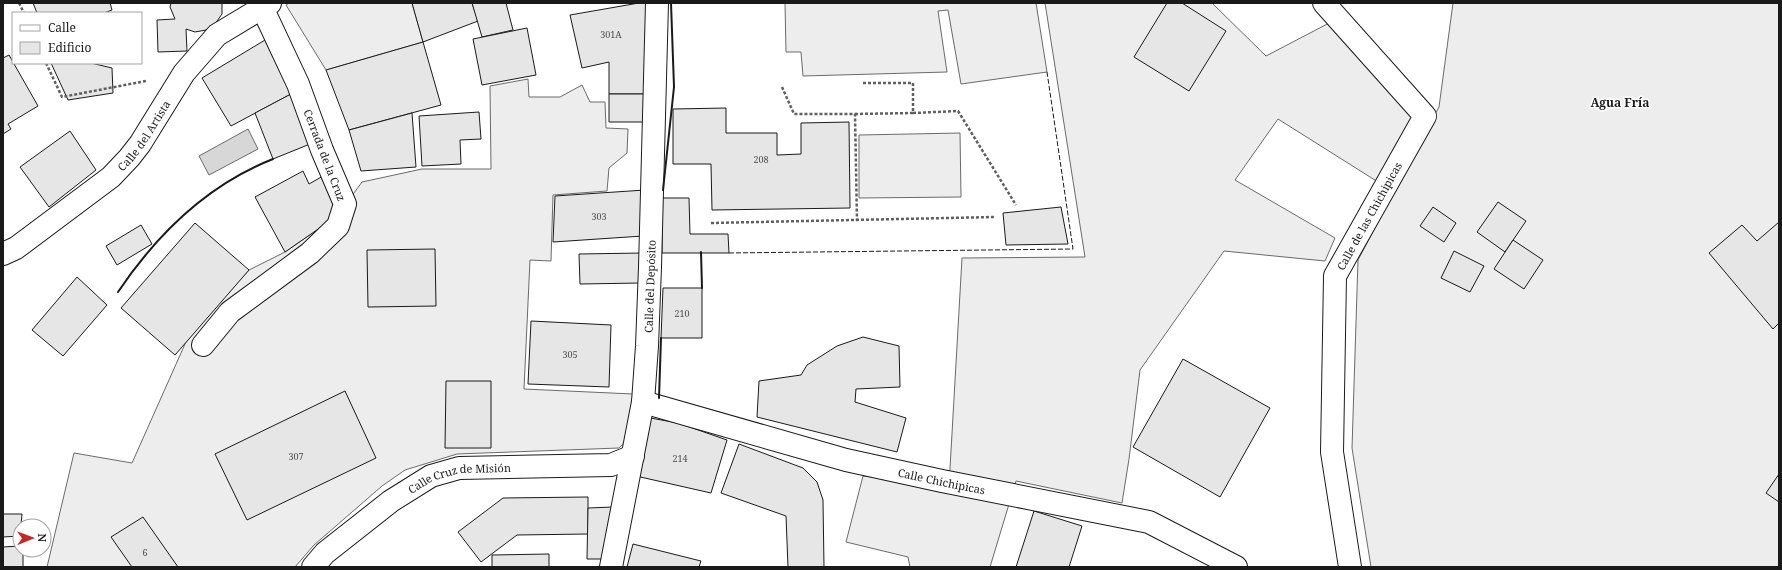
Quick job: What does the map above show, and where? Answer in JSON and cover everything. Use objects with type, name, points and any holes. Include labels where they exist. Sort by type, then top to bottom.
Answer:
[{"type":"street","name":"Calle del Depósito","points":[[611,567],[643,402],[650,275],[657,3]]},
{"type":"street","name":"Calle de las Chichipicas","points":[[1324,3],[1425,116],[1335,276],[1332,452],[1350,567]]},
{"type":"street","name":"Calle del Artista","points":[[3,254],[16,248],[91,193],[111,176],[129,158],[140,144],[184,73],[217,35],[264,5]]},
{"type":"street","name":"Cerrada de la Cruz","points":[[203,345],[230,312],[310,253],[338,226],[345,204],[322,150],[298,84],[264,5]]},
{"type":"street","name":"Calle Chichipicas","points":[[643,402],[846,460],[1149,522],[1236,567]]},
{"type":"street","name":"Calle Cruz de Misión","points":[[312,567],[325,553],[391,501],[431,476],[460,468],[611,465],[633,456]]},
{"type":"path","points":[[19,3],[24,12]]},
{"type":"path","points":[[46,64],[62,98],[184,73]]},
{"type":"path","points":[[861,83],[913,83],[913,113]]},
{"type":"path","points":[[782,87],[794,114],[958,111],[1016,205]]},
{"type":"path","points":[[855,114],[857,221]]},
{"type":"path","points":[[711,223],[994,217]]},
{"type":"shaded area","points":[[289,3],[412,3],[423,42],[326,70],[286,5]]},
{"type":"shaded area","points":[[785,3],[1036,3],[1047,72],[961,84],[948,10],[938,11],[947,72],[803,76],[801,52],[786,52]]},
{"type":"shaded area","points":[[1045,3],[1212,3],[1266,56],[1333,21],[1416,113],[1378,182],[1278,119],[1235,180],[1335,238],[1325,261],[1224,251],[1140,370],[1122,503],[1016,481],[990,567],[910,567],[908,557],[846,542],[863,476],[949,486],[962,258],[1085,257]]},
{"type":"shaded area","points":[[1453,3],[1779,3],[1779,567],[1371,567],[1352,448],[1358,260],[1439,107]]},
{"type":"shaded area","points":[[528,79],[529,97],[560,97],[582,85],[590,102],[605,102],[606,128],[628,129],[627,153],[609,168],[607,191],[553,195],[551,261],[530,260],[524,389],[633,394],[630,437],[619,448],[457,454],[405,470],[382,486],[314,545],[295,567],[47,567],[49,558],[52,558],[52,546],[74,453],[132,463],[189,335],[249,270],[285,252],[337,216],[362,182],[422,169],[491,169],[490,86]]},
{"type":"shaded area","points":[[248,129],[258,149],[209,175],[199,156]]},
{"type":"shaded area","points":[[960,133],[961,197],[859,198],[859,135]]},
{"type":"building","points":[[33,3],[110,3],[112,10],[107,12],[37,12]]},
{"type":"building","points":[[171,3],[222,3],[222,14],[215,24],[206,30],[195,32],[186,29],[187,51],[158,52],[157,20],[175,19],[170,7]]},
{"type":"building","points":[[412,3],[472,3],[478,21],[423,42]]},
{"type":"building","points":[[472,3],[506,3],[513,30],[482,37]]},
{"type":"building","points":[[639,3],[649,3],[647,94],[609,94],[609,62],[582,68],[570,15]]},
{"type":"building","points":[[1167,3],[1182,3],[1226,31],[1189,91],[1134,57]]},
{"type":"building","points":[[527,28],[536,75],[482,85],[473,39]]},
{"type":"building","points":[[265,40],[291,94],[231,126],[202,78]]},
{"type":"building","points":[[423,42],[441,105],[349,130],[326,70]]},
{"type":"building","points":[[9,55],[12,64],[14,64],[38,106],[8,124],[11,129],[3,134],[3,58]]},
{"type":"building","points":[[51,64],[95,64],[112,68],[113,93],[68,100]]},
{"type":"building","points":[[291,94],[310,144],[273,159],[255,113]]},
{"type":"building","points":[[609,94],[647,94],[646,122],[609,122]]},
{"type":"building","points":[[726,108],[726,133],[777,133],[777,155],[801,154],[801,123],[849,122],[850,208],[712,210],[711,164],[673,164],[673,109]]},
{"type":"building","points":[[479,112],[481,139],[460,140],[461,164],[422,166],[419,116]]},
{"type":"building","points":[[412,113],[416,167],[361,171],[349,130]]},
{"type":"building","points":[[70,131],[96,170],[49,207],[20,167]]},
{"type":"building","points":[[303,171],[309,184],[323,176],[337,216],[285,252],[255,197]]},
{"type":"building","points":[[645,190],[643,236],[553,242],[555,196]]},
{"type":"building","points":[[662,198],[689,198],[690,234],[728,234],[729,253],[662,253]]},
{"type":"building","points":[[1498,202],[1526,221],[1505,252],[1477,232]]},
{"type":"building","points":[[1061,207],[1068,244],[1006,245],[1003,213]]},
{"type":"building","points":[[1433,207],[1456,223],[1444,242],[1420,226]]},
{"type":"building","points":[[1779,222],[1779,323],[1773,329],[1709,253],[1742,225],[1757,241]]},
{"type":"building","points":[[195,223],[249,270],[175,355],[121,308]]},
{"type":"building","points":[[141,225],[152,244],[117,265],[106,246]]},
{"type":"building","points":[[1513,240],[1543,260],[1524,289],[1494,269]]},
{"type":"building","points":[[435,249],[436,306],[368,307],[367,250]]},
{"type":"building","points":[[1454,251],[1484,266],[1470,292],[1441,278]]},
{"type":"building","points":[[642,253],[641,283],[580,284],[579,254]]},
{"type":"building","points":[[77,277],[107,305],[63,356],[32,330]]},
{"type":"building","points":[[663,288],[702,288],[702,338],[661,338]]},
{"type":"building","points":[[531,321],[611,325],[609,387],[528,384]]},
{"type":"building","points":[[863,337],[899,346],[900,387],[856,389],[855,402],[906,418],[897,452],[757,417],[759,381],[801,375],[807,365],[837,346]]},
{"type":"building","points":[[1183,359],[1270,408],[1220,497],[1133,447]]},
{"type":"building","points":[[446,381],[491,381],[491,448],[445,448]]},
{"type":"building","points":[[345,391],[376,458],[247,520],[215,454]]},
{"type":"building","points":[[645,417],[678,423],[727,440],[711,493],[636,476]]},
{"type":"building","points":[[739,444],[803,468],[817,482],[823,500],[824,567],[788,567],[786,516],[721,493]]},
{"type":"building","points":[[1779,474],[1779,502],[1766,493]]},
{"type":"building","points":[[588,497],[588,534],[517,535],[481,562],[458,532],[503,498]]},
{"type":"building","points":[[613,507],[607,559],[587,559],[588,508]]},
{"type":"building","points":[[1034,511],[1082,526],[1069,567],[1016,567]]},
{"type":"building","points":[[3,514],[22,514],[22,518],[12,518],[12,536],[3,537]]},
{"type":"building","points":[[143,517],[178,567],[132,567],[111,537]]},
{"type":"building","points":[[633,544],[701,561],[699,567],[627,567]]},
{"type":"building","points":[[12,546],[12,558],[23,558],[23,567],[3,567],[3,547]]},
{"type":"building","points":[[549,554],[549,567],[492,567],[492,555]]},
{"type":"fence","points":[[729,253],[1073,249],[1047,72]]},
{"type":"wall","points":[[663,190],[674,87],[671,3]]},
{"type":"wall","points":[[118,292],[149,250],[185,214],[205,197],[226,183],[273,159]]},
{"type":"wall","points":[[701,252],[702,288]]},
{"type":"wall","points":[[659,398],[661,338]]},
{"type":"district","name":"Agua Fría","points":[[1620,102]]}]
